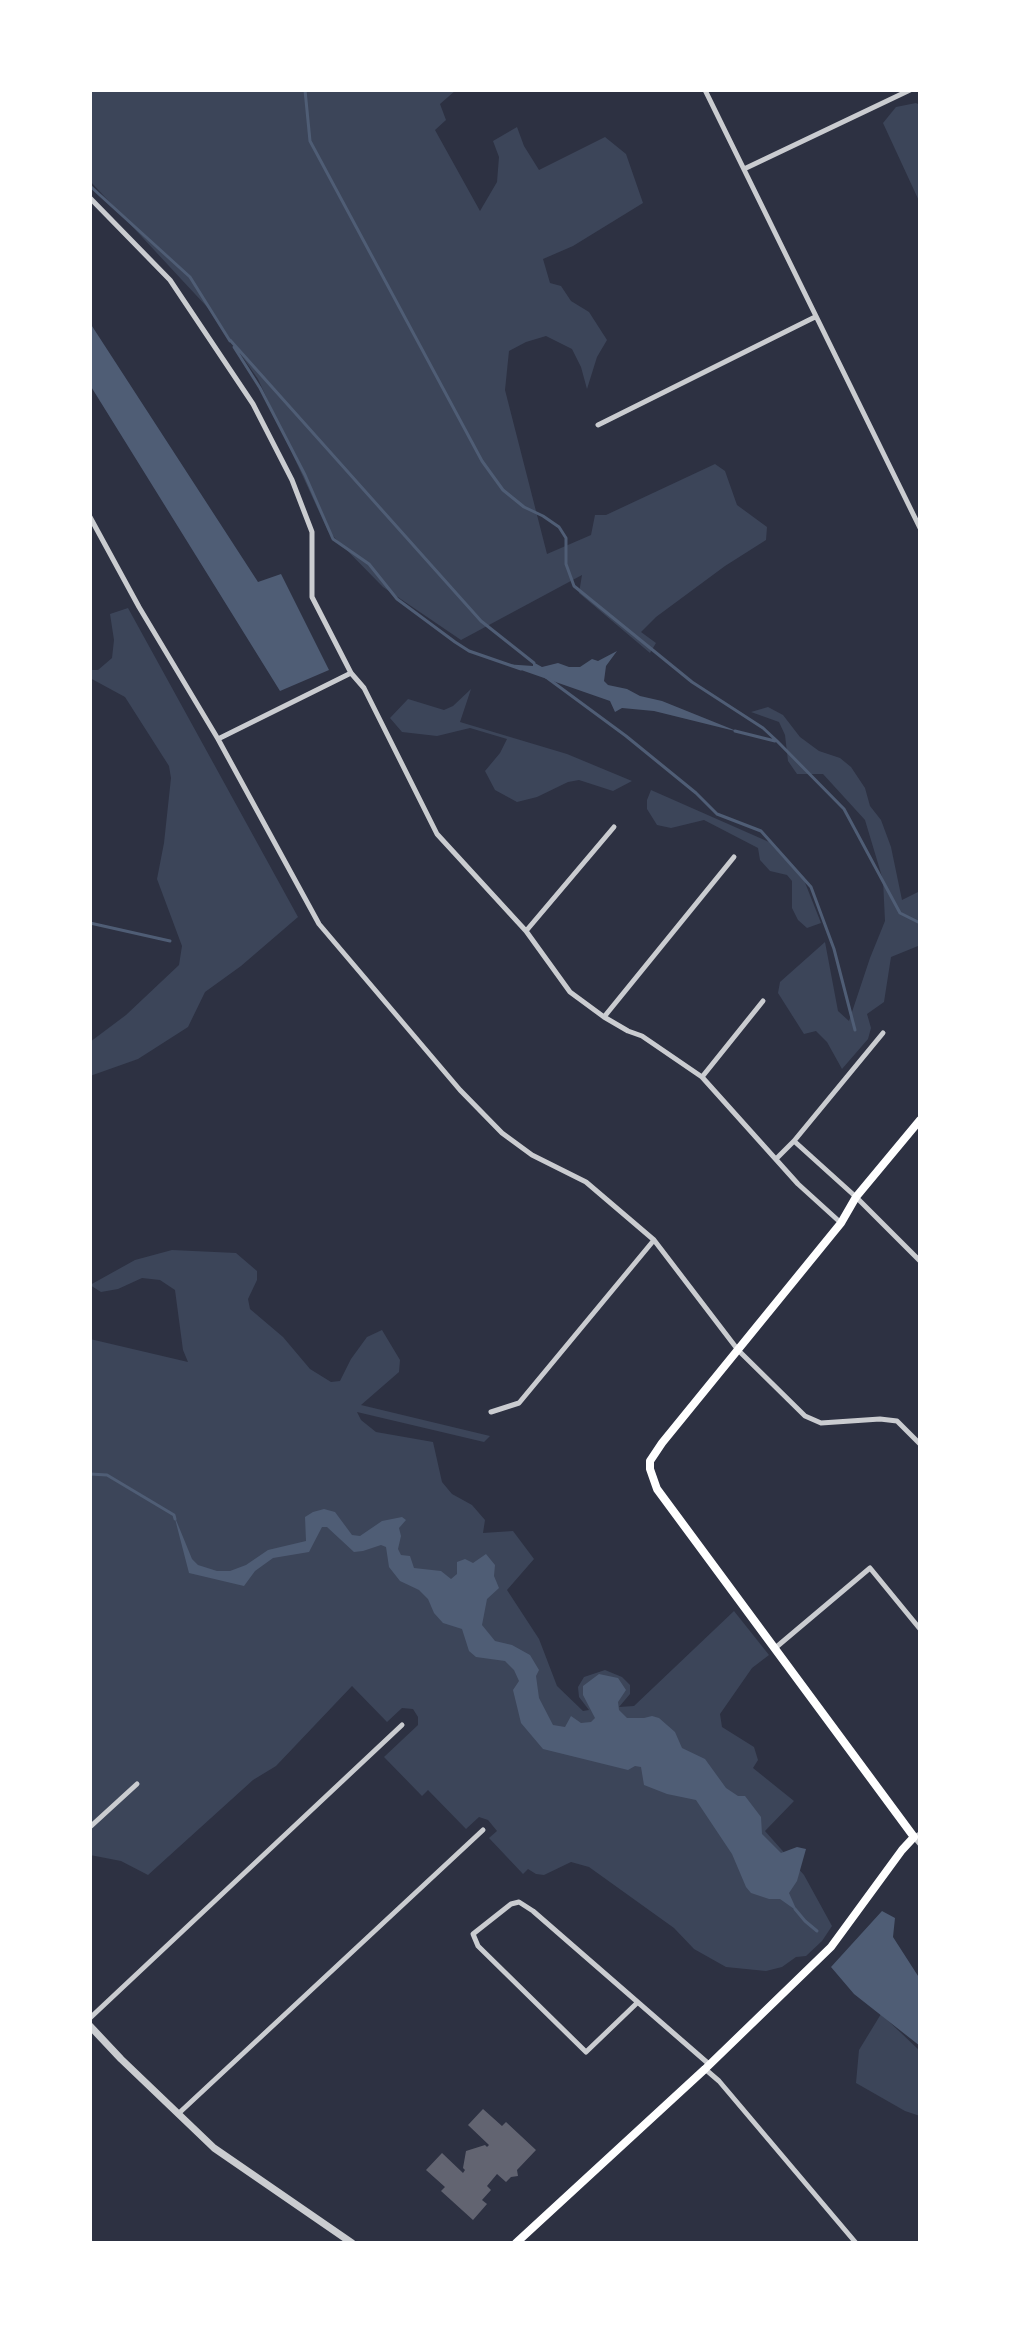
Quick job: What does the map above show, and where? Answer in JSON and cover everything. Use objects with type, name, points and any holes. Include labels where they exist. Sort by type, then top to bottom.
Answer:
[{"type":"main road","points":[[516,2243],[707,2067],[831,1947],[902,1850],[918,1839],[774,1649],[657,1489],[652,1478],[651,1461],[676,1426],[841,1223],[856,1197],[920,1120]]},
{"type":"street","points":[[705,90],[920,528]]},
{"type":"street","points":[[744,169],[910,90]]},
{"type":"street","points":[[90,198],[170,280],[253,404],[292,480],[312,532],[312,597],[351,673],[364,688],[437,834],[526,931],[570,992],[604,1017],[642,1036],[702,1077],[798,1184],[841,1223]]},
{"type":"street","points":[[598,425],[815,317]]},
{"type":"street","points":[[90,517],[139,607],[218,739],[319,924],[460,1090],[502,1132],[532,1155],[586,1182],[654,1240],[738,1350],[806,1416],[821,1423],[879,1419],[897,1421],[920,1444]]},
{"type":"street","points":[[218,739],[351,673]]},
{"type":"street","points":[[526,931],[615,827]]},
{"type":"street","points":[[604,1017],[734,857]]},
{"type":"street","points":[[702,1077],[763,1001]]},
{"type":"street","points":[[777,1158],[794,1141],[883,1033]]},
{"type":"street","points":[[794,1141],[856,1197],[920,1261]]},
{"type":"street","points":[[491,1412],[519,1403],[654,1240]]},
{"type":"street","points":[[774,1649],[870,1568],[920,1629]]},
{"type":"street","points":[[90,2018],[402,1725]]},
{"type":"street","points":[[90,1827],[137,1784]]},
{"type":"street","points":[[178,2114],[483,1830]]},
{"type":"street","points":[[637,2003],[586,2052],[478,1946],[473,1935],[511,1904],[519,1902],[533,1911],[637,2003],[707,2067],[856,2243]]},
{"type":"street","points":[[90,2026],[214,2148],[352,2243]]},
{"type":"shaded area","points":[[90,90],[456,90],[440,104],[446,120],[435,130],[480,211],[497,182],[499,157],[493,141],[517,127],[524,146],[539,170],[605,137],[626,154],[643,203],[573,246],[543,259],[550,283],[561,286],[571,301],[589,312],[607,340],[597,357],[587,389],[581,367],[572,349],[546,336],[526,342],[509,351],[505,390],[547,554],[591,535],[595,515],[606,515],[715,464],[725,471],[737,505],[767,527],[766,540],[725,566],[656,617],[641,632],[656,643],[650,653],[579,593],[582,575],[461,640],[383,587],[328,531],[258,379],[208,308],[90,181]]},
{"type":"shaded area","points":[[916,103],[920,105],[920,203],[883,123],[896,107]]},
{"type":"shaded area","points":[[90,323],[258,582],[281,574],[329,670],[280,691],[90,385]]},
{"type":"shaded area","points":[[128,608],[298,917],[241,966],[205,992],[188,1027],[138,1059],[90,1076],[90,1042],[126,1015],[179,965],[182,946],[157,879],[164,843],[171,778],[169,766],[125,697],[90,678],[90,670],[98,670],[112,658],[114,640],[110,614]]},
{"type":"shaded area","points":[[617,651],[606,666],[604,681],[608,685],[662,701],[739,732],[654,711],[622,708],[615,712],[610,701],[504,664],[533,666],[533,662],[542,667],[558,663],[569,667],[580,667],[592,659],[598,661]]},
{"type":"shaded area","points":[[471,689],[460,722],[567,754],[632,781],[613,791],[579,780],[568,782],[537,797],[517,802],[495,790],[485,771],[500,753],[507,739],[470,728],[437,736],[402,732],[390,718],[408,699],[444,710],[453,706]]},
{"type":"shaded area","points":[[768,707],[783,715],[800,737],[819,751],[840,758],[851,767],[865,788],[870,806],[881,820],[891,847],[902,900],[920,891],[920,948],[918,946],[891,957],[884,1002],[867,1014],[871,1028],[868,1039],[842,1069],[827,1042],[816,1031],[804,1034],[778,993],[780,982],[825,942],[838,1011],[849,1021],[885,921],[883,880],[865,820],[823,774],[797,774],[788,761],[785,735],[779,722],[751,712]]},
{"type":"shaded area","points":[[651,790],[769,842],[804,880],[821,923],[807,928],[798,920],[792,908],[792,881],[787,875],[770,871],[760,860],[758,848],[704,820],[671,828],[657,825],[647,809],[647,800]]},
{"type":"shaded area","points":[[172,1250],[236,1253],[257,1271],[257,1280],[248,1299],[250,1309],[283,1337],[310,1369],[331,1382],[340,1381],[351,1359],[367,1337],[382,1330],[400,1360],[399,1372],[361,1405],[490,1436],[484,1442],[357,1412],[361,1420],[376,1432],[433,1442],[442,1482],[452,1494],[472,1505],[485,1520],[483,1533],[513,1531],[534,1559],[507,1590],[539,1639],[557,1686],[583,1711],[589,1710],[579,1697],[578,1687],[584,1677],[605,1670],[622,1677],[630,1685],[630,1694],[619,1707],[634,1706],[734,1611],[769,1655],[752,1668],[720,1714],[722,1727],[754,1747],[758,1760],[753,1768],[794,1801],[765,1831],[804,1875],[832,1926],[822,1941],[806,1956],[796,1957],[782,1967],[766,1971],[726,1967],[694,1949],[674,1928],[589,1867],[571,1862],[544,1875],[536,1874],[528,1869],[523,1874],[489,1838],[497,1831],[488,1820],[479,1817],[466,1829],[428,1790],[422,1796],[384,1757],[418,1725],[418,1717],[413,1709],[402,1708],[387,1722],[352,1686],[276,1766],[253,1780],[148,1875],[121,1861],[90,1855],[92,1833],[90,1831],[90,1339],[188,1362],[183,1350],[175,1290],[160,1280],[142,1278],[118,1289],[101,1292],[90,1285],[135,1260]]},
{"type":"shaded area","points":[[324,1509],[335,1512],[352,1535],[360,1536],[382,1521],[402,1517],[406,1520],[399,1528],[401,1536],[398,1549],[401,1555],[410,1556],[414,1568],[441,1571],[451,1579],[457,1574],[457,1562],[465,1559],[473,1563],[486,1554],[495,1565],[494,1576],[499,1588],[487,1599],[482,1625],[495,1641],[512,1645],[530,1655],[539,1670],[536,1676],[539,1698],[553,1725],[565,1727],[571,1716],[581,1723],[591,1722],[595,1718],[583,1695],[583,1686],[599,1674],[618,1678],[626,1690],[618,1702],[619,1710],[627,1718],[652,1716],[659,1718],[675,1732],[682,1748],[705,1759],[726,1788],[738,1796],[745,1796],[761,1817],[762,1834],[781,1853],[797,1847],[806,1849],[797,1881],[789,1893],[797,1911],[780,1899],[769,1899],[751,1893],[746,1887],[732,1854],[696,1800],[667,1794],[644,1785],[641,1767],[635,1766],[628,1770],[543,1749],[521,1723],[513,1690],[519,1681],[514,1670],[505,1661],[476,1657],[469,1651],[462,1629],[443,1623],[434,1613],[428,1599],[419,1590],[400,1581],[389,1567],[386,1547],[381,1545],[354,1552],[327,1527],[322,1527],[309,1552],[273,1558],[255,1571],[244,1586],[189,1573],[174,1515],[192,1559],[198,1565],[217,1571],[230,1571],[246,1565],[268,1550],[306,1541],[305,1517]]},
{"type":"shaded area","points":[[882,1911],[895,1918],[893,1937],[920,1979],[920,2046],[854,1994],[831,1967]]},
{"type":"shaded area","points":[[881,2014],[920,2051],[920,2116],[905,2111],[856,2083],[859,2050]]},
{"type":"building","points":[[483,2109],[502,2126],[506,2122],[536,2150],[517,2170],[518,2176],[511,2177],[506,2182],[497,2174],[487,2186],[491,2190],[482,2200],[487,2204],[473,2220],[441,2191],[445,2187],[426,2170],[442,2153],[463,2173],[466,2151],[489,2145],[468,2125]]},
{"type":"waterway","points":[[305,90],[310,141],[482,461],[503,490],[524,507],[559,527],[566,538],[566,564],[574,586],[692,682],[763,728],[844,809],[900,913],[920,923]]},
{"type":"waterway","points":[[90,186],[190,277],[230,341]]},
{"type":"waterway","points":[[230,340],[481,621],[534,663]]},
{"type":"waterway","points":[[234,347],[260,388],[305,475],[333,539],[369,564],[397,599],[455,642],[469,651],[521,669]]},
{"type":"waterway","points":[[546,677],[626,736],[696,793],[717,814],[761,831],[811,887],[834,949],[855,1030]]},
{"type":"waterway","points":[[735,731],[775,741]]},
{"type":"waterway","points":[[90,923],[170,941]]},
{"type":"waterway","points":[[90,1474],[107,1475],[174,1515],[175,1519]]},
{"type":"waterway","points":[[795,1909],[817,1931]]}]
